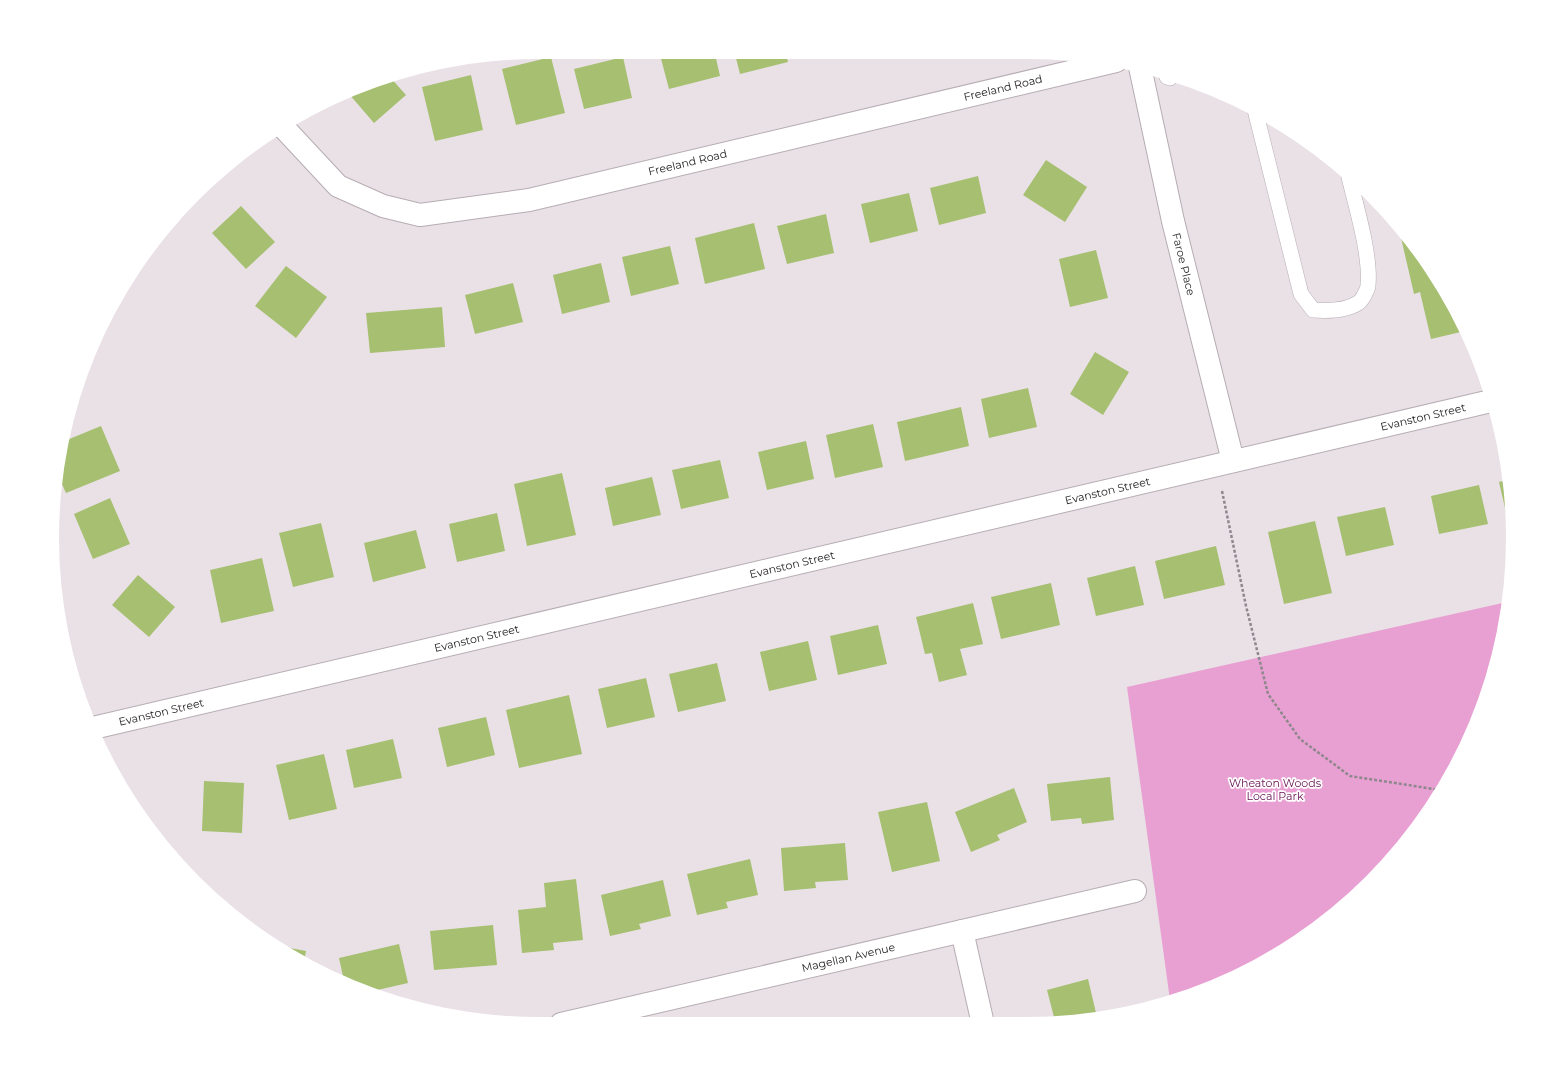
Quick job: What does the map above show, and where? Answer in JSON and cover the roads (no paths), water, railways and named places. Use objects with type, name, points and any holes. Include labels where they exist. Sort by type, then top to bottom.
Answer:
[{"type":"street","name":"Freeland Road","points":[[286,131],[338,186],[383,206],[420,215],[529,200],[1100,65]]},
{"type":"street","name":"Faroe Place","points":[[1141,73],[1225,462]]},
{"type":"street","name":"Evanston Street","points":[[98,727],[1486,402]]},
{"type":"street","name":"Magellan Avenue","points":[[591,1017],[1135,891]]},
{"type":"street","points":[[962,931],[981,1017]]},
{"type":"lane","points":[[1257,118],[1301,294],[1313,310],[1326,311],[1340,309],[1359,303],[1368,287],[1368,269],[1351,185]]},
{"type":"park label","name":"Wheaton Woods Local Park","points":[[1275,789]]}]
